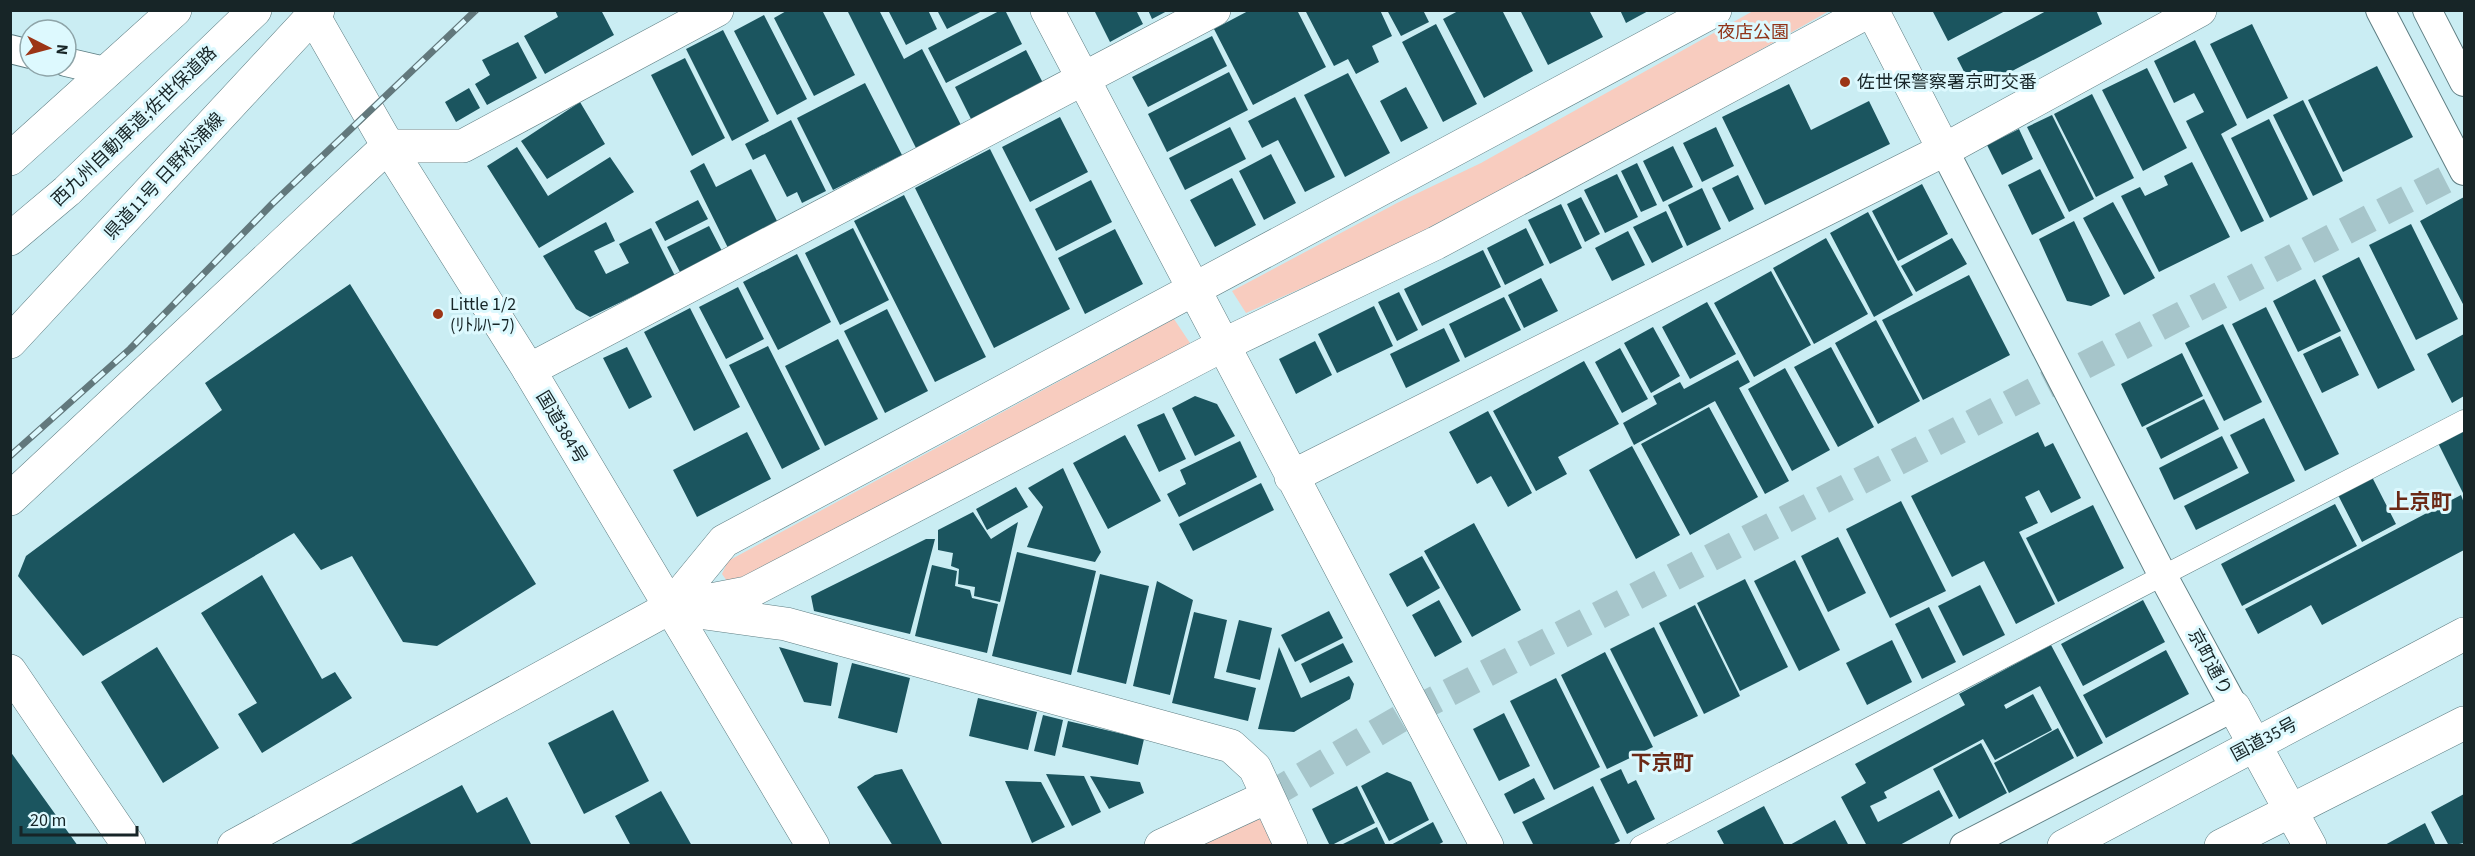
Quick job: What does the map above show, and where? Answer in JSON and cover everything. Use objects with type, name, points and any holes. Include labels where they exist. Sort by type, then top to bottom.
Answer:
[{"type":"main road","points":[[10,159],[175,10]]},
{"type":"main road","name":"西九州自動車道;佐世保道路","points":[[10,239],[67,191],[255,10]]},
{"type":"main road","points":[[10,499],[388,146],[463,146],[717,10]]},
{"type":"main road","points":[[1047,10],[1487,846]]},
{"type":"main road","points":[[529,370],[1214,10]]},
{"type":"main road","points":[[669,608],[724,541],[1714,10]]},
{"type":"main road","points":[[234,846],[669,608],[747,593],[1223,345],[1436,243],[1871,10],[1944,150]]},
{"type":"main road","points":[[1291,477],[1944,150],[2200,10]]},
{"type":"main road","name":"国道384号","points":[[314,12],[388,146],[529,370],[813,846]]},
{"type":"main road","name":"県道11号 日野松浦線","points":[[10,342],[314,12]]},
{"type":"main road","points":[[669,608],[786,624],[1231,746],[1255,768],[1291,846]]},
{"type":"main road","name":"国道35号","points":[[2064,846],[2464,634]]},
{"type":"main road","points":[[10,671],[129,846]]},
{"type":"main road","points":[[2234,707],[2291,810],[2306,844]]},
{"type":"main road","points":[[2221,846],[2464,723]]},
{"type":"main road","points":[[1161,846],[1267,797]]},
{"type":"street","points":[[2380,10],[2464,171]]},
{"type":"street","points":[[2427,10],[2464,82]]},
{"type":"street","points":[[78,65],[109,72]]},
{"type":"street","name":"京町通り","points":[[1944,150],[2064,378],[2163,576],[2234,707],[1964,846]]},
{"type":"lane","points":[[1640,846],[2464,420]]},
{"type":"green space","name":"夜店公園","points":[[1753,11],[1829,11],[1702,83],[1381,253],[1246,313],[1232,291],[1397,203],[1481,163]]},
{"type":"green space","points":[[1174,319],[1190,343],[1079,408],[745,580],[727,581],[722,574],[728,561]]},
{"type":"green space","points":[[1245,817],[1268,821],[1282,846],[1175,846]]},
{"type":"building","points":[[555,10],[601,10],[614,35],[545,74],[524,36],[558,17]]},
{"type":"building","points":[[788,10],[822,10],[855,75],[814,96],[774,18]]},
{"type":"building","points":[[847,10],[879,10],[904,59],[922,49],[963,129],[918,152]]},
{"type":"building","points":[[888,10],[928,10],[937,29],[906,45]]},
{"type":"building","points":[[942,10],[984,10],[947,29],[938,12]]},
{"type":"building","points":[[1005,10],[1022,44],[946,83],[928,48]]},
{"type":"building","points":[[1094,10],[1136,10],[1143,24],[1110,42]]},
{"type":"building","points":[[1148,10],[1169,10],[1152,19]]},
{"type":"building","points":[[1250,10],[1297,10],[1326,67],[1253,105],[1214,29]]},
{"type":"building","points":[[1305,10],[1380,10],[1392,36],[1372,46],[1379,62],[1356,74],[1348,59],[1334,66]]},
{"type":"building","points":[[1387,10],[1423,10],[1429,22],[1401,36]]},
{"type":"building","points":[[1460,10],[1502,10],[1533,71],[1484,98],[1443,19]]},
{"type":"building","points":[[1520,10],[1589,10],[1603,37],[1548,65]]},
{"type":"building","points":[[1620,10],[1650,10],[1626,23]]},
{"type":"building","points":[[1932,10],[2007,10],[1948,41]]},
{"type":"building","points":[[2048,10],[2096,10],[2102,24],[1974,91],[1957,58]]},
{"type":"building","points":[[764,15],[807,99],[777,115],[734,31]]},
{"type":"building","points":[[1436,24],[1477,104],[1443,122],[1402,42]]},
{"type":"building","points":[[2252,24],[2288,98],[2247,119],[2210,44]]},
{"type":"building","points":[[723,30],[769,121],[732,141],[686,49]]},
{"type":"building","points":[[1212,36],[1227,66],[1148,107],[1132,77]]},
{"type":"building","points":[[2195,40],[2237,125],[2221,134],[2264,221],[2241,232],[2186,121],[2204,112],[2194,93],[2174,103],[2154,61]]},
{"type":"building","points":[[518,42],[537,78],[487,105],[475,84],[490,75],[482,60]]},
{"type":"building","points":[[1026,50],[1043,83],[971,119],[955,87]]},
{"type":"building","points":[[685,58],[725,138],[692,156],[651,75]]},
{"type":"building","points":[[2377,66],[2413,137],[2343,172],[2308,100]]},
{"type":"building","points":[[2147,68],[2187,148],[2143,171],[2102,90]]},
{"type":"building","points":[[1229,72],[1248,110],[1167,152],[1148,114]]},
{"type":"building","points":[[1348,73],[1390,153],[1345,177],[1304,95]]},
{"type":"building","points":[[865,83],[902,155],[833,190],[797,118]]},
{"type":"building","points":[[1789,84],[1811,130],[1869,101],[1890,144],[1765,205],[1722,117]]},
{"type":"building","points":[[1406,87],[1428,128],[1401,142],[1380,101]]},
{"type":"building","points":[[469,88],[480,108],[456,122],[445,102]]},
{"type":"building","points":[[2092,94],[2134,178],[2096,197],[2054,114]]},
{"type":"building","points":[[1295,97],[1335,177],[1305,192],[1278,140],[1262,148],[1248,121]]},
{"type":"building","points":[[2303,100],[2343,181],[2313,196],[2273,115]]},
{"type":"building","points":[[580,102],[605,144],[547,179],[521,141]]},
{"type":"building","points":[[2052,115],[2094,199],[2069,212],[2027,127]]},
{"type":"building","points":[[1060,117],[1088,172],[1030,202],[1002,147]]},
{"type":"building","points":[[2269,119],[2308,199],[2270,218],[2231,138]]},
{"type":"building","points":[[791,120],[826,191],[802,203],[797,192],[787,197],[765,154],[753,160],[745,144]]},
{"type":"building","points":[[1230,127],[1246,159],[1185,190],[1169,158]]},
{"type":"building","points":[[1716,127],[1734,166],[1702,182],[1683,143]]},
{"type":"building","points":[[2019,129],[2033,159],[2002,175],[1987,145]]},
{"type":"building","points":[[1673,146],[1693,187],[1663,202],[1643,161]]},
{"type":"building","points":[[517,147],[548,196],[610,157],[634,192],[539,248],[487,166]]},
{"type":"building","points":[[990,149],[1070,309],[994,348],[915,188]]},
{"type":"building","points":[[1271,154],[1296,203],[1264,220],[1239,171]]},
{"type":"building","points":[[2192,162],[2230,237],[2159,272],[2121,196],[2140,187],[2145,196],[2168,185],[2164,176]]},
{"type":"building","points":[[704,163],[716,187],[751,169],[779,225],[729,250],[690,171]]},
{"type":"building","points":[[1637,163],[1657,205],[1641,212],[1621,171]]},
{"type":"building","points":[[2040,169],[2065,218],[2032,235],[2008,185]]},
{"type":"building","points":[[1617,174],[1638,217],[1605,233],[1584,190]]},
{"type":"building","points":[[1738,175],[1754,209],[1729,222],[1712,188]]},
{"type":"building","points":[[1232,178],[1256,225],[1215,247],[1190,200]]},
{"type":"building","points":[[1091,180],[1112,222],[1056,251],[1035,209]]},
{"type":"building","points":[[1922,184],[1948,234],[1898,261],[1872,211]]},
{"type":"building","points":[[1702,188],[1721,229],[1687,246],[1668,205]]},
{"type":"building","points":[[904,195],[986,357],[935,382],[854,221]]},
{"type":"building","points":[[1581,197],[1600,234],[1585,242],[1567,204]]},
{"type":"building","points":[[2464,197],[2464,306],[2420,221]]},
{"type":"building","points":[[698,200],[708,219],[665,241],[655,222]]},
{"type":"building","points":[[2113,202],[2155,278],[2124,295],[2083,218]]},
{"type":"building","points":[[1561,204],[1582,248],[1550,264],[1528,220]]},
{"type":"building","points":[[1666,211],[1683,247],[1652,263],[1633,227]]},
{"type":"building","points":[[1868,212],[1913,295],[1874,317],[1830,233]]},
{"type":"building","points":[[2074,221],[2110,296],[2091,306],[2067,301],[2039,239]]},
{"type":"building","points":[[606,222],[615,241],[594,251],[606,274],[629,263],[619,244],[651,228],[675,276],[590,317],[576,309],[543,256]]},
{"type":"building","points":[[2411,224],[2458,319],[2416,340],[2369,245]]},
{"type":"building","points":[[709,226],[723,253],[681,274],[667,247]]},
{"type":"building","points":[[853,228],[889,300],[840,325],[805,253]]},
{"type":"building","points":[[1526,228],[1544,265],[1505,285],[1487,248]]},
{"type":"building","points":[[1115,229],[1143,284],[1085,314],[1058,258]]},
{"type":"building","points":[[1628,231],[1645,265],[1612,281],[1595,248]]},
{"type":"building","points":[[1826,238],[1868,314],[1814,344],[1773,268]]},
{"type":"building","points":[[1952,238],[1967,264],[1916,292],[1901,266]]},
{"type":"building","points":[[1483,250],[1501,287],[1422,326],[1404,289]]},
{"type":"building","points":[[797,254],[831,322],[778,350],[743,282]]},
{"type":"building","points":[[2359,257],[2415,370],[2378,389],[2322,276]]},
{"type":"building","points":[[1771,271],[1811,345],[1754,377],[1714,303]]},
{"type":"building","points":[[1969,275],[2010,355],[1923,400],[1882,320]]},
{"type":"building","points":[[1541,278],[1558,311],[1524,328],[1508,295]]},
{"type":"building","points":[[2315,279],[2341,331],[2298,352],[2273,301]]},
{"type":"building","points":[[350,284],[536,584],[437,646],[403,642],[352,556],[321,570],[294,533],[83,656],[18,576],[26,556],[222,410],[205,383]]},
{"type":"building","points":[[738,287],[764,339],[726,359],[699,307]]},
{"type":"building","points":[[1399,292],[1418,330],[1397,341],[1378,302]]},
{"type":"building","points":[[1504,297],[1521,330],[1465,358],[1449,324]]},
{"type":"building","points":[[1707,302],[1736,354],[1690,379],[1662,327]]},
{"type":"building","points":[[1374,306],[1393,346],[1337,373],[1318,334]]},
{"type":"building","points":[[2266,307],[2339,454],[2305,471],[2232,324]]},
{"type":"building","points":[[690,308],[740,407],[694,431],[644,332]]},
{"type":"building","points":[[887,309],[928,391],[885,413],[844,331]]},
{"type":"building","points":[[1876,320],[1920,401],[1878,424],[1835,343]]},
{"type":"building","points":[[2223,324],[2262,402],[2224,421],[2185,343]]},
{"type":"building","points":[[1653,327],[1680,376],[1651,393],[1624,343]]},
{"type":"building","points":[[1444,328],[1460,361],[1406,388],[1390,354]]},
{"type":"building","points":[[2464,334],[2464,396],[2452,403],[2427,354]]},
{"type":"building","points":[[2340,336],[2359,375],[2322,393],[2303,354]]},
{"type":"building","points":[[838,339],[878,419],[825,446],[785,366]]},
{"type":"building","points":[[1315,341],[1332,375],[1296,394],[1279,359]]},
{"type":"building","points":[[768,346],[820,449],[782,469],[729,365]]},
{"type":"building","points":[[627,347],[652,397],[629,409],[603,358]]},
{"type":"building","points":[[1831,347],[1874,427],[1838,447],[1794,367]]},
{"type":"building","points":[[1620,348],[1648,399],[1622,413],[1595,362]]},
{"type":"building","points":[[2182,353],[2203,396],[2142,427],[2121,384]]},
{"type":"building","points":[[1738,360],[1750,382],[1739,388],[1789,481],[1765,494],[1715,401],[1634,445],[1623,423],[1657,404],[1653,396],[1680,382],[1684,389]]},
{"type":"building","points":[[1584,361],[1619,424],[1558,457],[1567,474],[1536,491],[1493,411]]},
{"type":"building","points":[[1785,368],[1830,450],[1792,471],[1748,389]]},
{"type":"building","points":[[1195,396],[1217,404],[1235,436],[1195,456],[1172,408]]},
{"type":"building","points":[[2204,399],[2219,429],[2161,459],[2146,428]]},
{"type":"building","points":[[1709,407],[1758,497],[1690,535],[1641,444]]},
{"type":"building","points":[[1488,411],[1532,493],[1508,507],[1491,476],[1477,484],[1449,432]]},
{"type":"building","points":[[1164,413],[1186,459],[1159,472],[1137,425]]},
{"type":"building","points":[[2264,418],[2295,481],[2196,530],[2184,506],[2249,473],[2230,435]]},
{"type":"building","points":[[2464,429],[2464,495],[2438,443]]},
{"type":"building","points":[[747,432],[771,479],[697,517],[673,470]]},
{"type":"building","points":[[2038,432],[2045,447],[2053,443],[2081,498],[2051,513],[2039,490],[2025,497],[2038,523],[2019,532],[2055,604],[2016,624],[1984,561],[1952,577],[1911,496]]},
{"type":"building","points":[[1125,435],[1161,501],[1108,529],[1073,463]]},
{"type":"building","points":[[2222,436],[2238,468],[2174,500],[2159,468]]},
{"type":"building","points":[[1240,441],[1257,477],[1179,517],[1167,494],[1186,484],[1180,470]]},
{"type":"building","points":[[1632,446],[1680,535],[1636,559],[1589,470]]},
{"type":"building","points":[[1063,468],[1101,552],[1095,562],[1027,547],[1043,507],[1028,488]]},
{"type":"building","points":[[2372,477],[2396,524],[2362,542],[2338,495]]},
{"type":"building","points":[[1261,483],[1274,510],[1193,551],[1179,524]]},
{"type":"building","points":[[1016,487],[1028,507],[987,530],[976,509]]},
{"type":"building","points":[[2461,495],[2464,503],[2464,550],[2322,625],[2311,605],[2258,634],[2245,609]]},
{"type":"building","points":[[1901,501],[1946,591],[1890,618],[1846,529]]},
{"type":"building","points":[[2335,504],[2357,546],[2242,606],[2221,564]]},
{"type":"building","points":[[2093,505],[2124,568],[2058,602],[2026,538]]},
{"type":"building","points":[[973,512],[991,539],[1018,522],[1000,602],[974,596],[975,587],[958,584],[959,569],[951,566],[953,553],[938,550],[938,530]]},
{"type":"building","points":[[1474,523],[1521,610],[1472,637],[1424,551]]},
{"type":"building","points":[[1838,537],[1866,593],[1828,612],[1801,556]]},
{"type":"building","points":[[926,539],[935,539],[910,634],[814,611],[811,596]]},
{"type":"building","points":[[1017,552],[1096,571],[1071,675],[992,656]]},
{"type":"building","points":[[1422,556],[1440,588],[1407,607],[1389,574]]},
{"type":"building","points":[[1795,560],[1840,650],[1799,671],[1754,581]]},
{"type":"building","points":[[932,565],[957,571],[955,586],[970,590],[972,598],[998,604],[987,653],[915,636]]},
{"type":"building","points":[[1100,574],[1149,586],[1126,684],[1077,672]]},
{"type":"building","points":[[262,575],[322,679],[335,672],[352,698],[262,753],[238,714],[257,703],[201,613]]},
{"type":"building","points":[[1745,579],[1788,667],[1740,691],[1697,603]]},
{"type":"building","points":[[1157,581],[1193,600],[1170,695],[1133,686]]},
{"type":"building","points":[[1980,585],[2005,635],[1963,656],[1938,606]]},
{"type":"building","points":[[1439,600],[1462,642],[1435,657],[1412,615]]},
{"type":"building","points":[[2143,600],[2165,642],[2083,686],[2061,644]]},
{"type":"building","points":[[1695,605],[1740,696],[1704,714],[1659,623]]},
{"type":"building","points":[[1929,607],[1956,662],[1922,679],[1895,624]]},
{"type":"building","points":[[1329,611],[1343,638],[1295,662],[1281,635]]},
{"type":"building","points":[[1194,612],[1227,620],[1214,678],[1256,688],[1248,721],[1172,703]]},
{"type":"building","points":[[1239,620],[1272,628],[1260,680],[1226,672]]},
{"type":"building","points":[[1654,627],[1698,716],[1654,737],[1610,649]]},
{"type":"building","points":[[1892,640],[1912,682],[1867,705],[1846,663]]},
{"type":"building","points":[[1343,643],[1353,662],[1310,683],[1301,664]]},
{"type":"building","points":[[2051,645],[2103,743],[2077,757],[2040,686],[2004,705],[2006,709],[2033,694],[2052,730],[1995,760],[1983,739],[1884,792],[1887,798],[1870,806],[1878,822],[1939,790],[1953,816],[1898,846],[1867,846],[1841,797],[1866,783],[1855,764],[1965,705],[1959,694]]},
{"type":"building","points":[[157,647],[219,748],[163,783],[101,682]]},
{"type":"building","points":[[779,647],[838,663],[831,706],[804,702]]},
{"type":"building","points":[[1279,647],[1301,698],[1349,676],[1354,684],[1350,699],[1294,732],[1258,729]]},
{"type":"building","points":[[2166,650],[2189,694],[2106,738],[2083,695]]},
{"type":"building","points":[[1605,652],[1653,747],[1607,769],[1561,675]]},
{"type":"building","points":[[852,663],[910,678],[897,733],[838,718]]},
{"type":"building","points":[[1556,678],[1600,767],[1554,790],[1510,701]]},
{"type":"building","points":[[978,698],[1037,712],[1028,750],[969,736]]},
{"type":"building","points":[[613,710],[649,781],[584,814],[548,743]]},
{"type":"building","points":[[1504,713],[1530,766],[1499,781],[1473,729]]},
{"type":"building","points":[[1043,715],[1063,720],[1055,756],[1034,751]]},
{"type":"building","points":[[1068,721],[1144,739],[1138,765],[1062,747]]},
{"type":"building","points":[[2058,728],[2074,758],[2009,793],[1994,763]]},
{"type":"building","points":[[1981,743],[2007,793],[1959,819],[1933,769]]},
{"type":"building","points":[[10,751],[78,846],[10,846]]},
{"type":"building","points":[[902,769],[943,846],[893,846],[857,787],[875,775]]},
{"type":"building","points":[[1621,769],[1628,784],[1636,780],[1655,819],[1627,834],[1600,779]]},
{"type":"building","points":[[1387,772],[1411,782],[1429,820],[1389,841],[1361,786]]},
{"type":"building","points":[[1046,774],[1084,776],[1101,812],[1072,826]]},
{"type":"building","points":[[1090,776],[1140,782],[1144,793],[1109,809]]},
{"type":"building","points":[[1534,778],[1545,799],[1514,814],[1504,794]]},
{"type":"building","points":[[1005,781],[1041,782],[1065,827],[1032,843]]},
{"type":"building","points":[[462,785],[477,813],[507,797],[532,846],[347,846]]},
{"type":"building","points":[[1357,786],[1375,823],[1330,846],[1312,809]]},
{"type":"building","points":[[1593,786],[1620,841],[1610,846],[1534,846],[1522,822]]},
{"type":"building","points":[[661,791],[692,846],[631,846],[615,816]]},
{"type":"building","points":[[2464,794],[2464,843],[2449,846],[2431,812]]},
{"type":"building","points":[[1764,806],[1785,846],[1725,846],[1717,831]]},
{"type":"building","points":[[1835,820],[1849,846],[1788,846]]},
{"type":"building","points":[[1433,822],[1443,842],[1436,846],[1389,846]]},
{"type":"building","points":[[2425,823],[2436,846],[2383,846]]},
{"type":"building","points":[[1377,827],[1386,846],[1339,846]]},
{"type":"tunnel","points":[[1267,797],[1415,710],[2464,170]]},
{"type":"railway","points":[[10,456],[130,349],[272,204],[476,10]]},
{"type":"place","name":"佐世保警察署京町交番","points":[[1845,82]]},
{"type":"place","name":"Little 1/2 (ﾘﾄﾙﾊｰﾌ)","points":[[438,314]]},
{"type":"district","name":"上京町","points":[[2420,502]]},
{"type":"district","name":"下京町","points":[[1662,763]]}]
